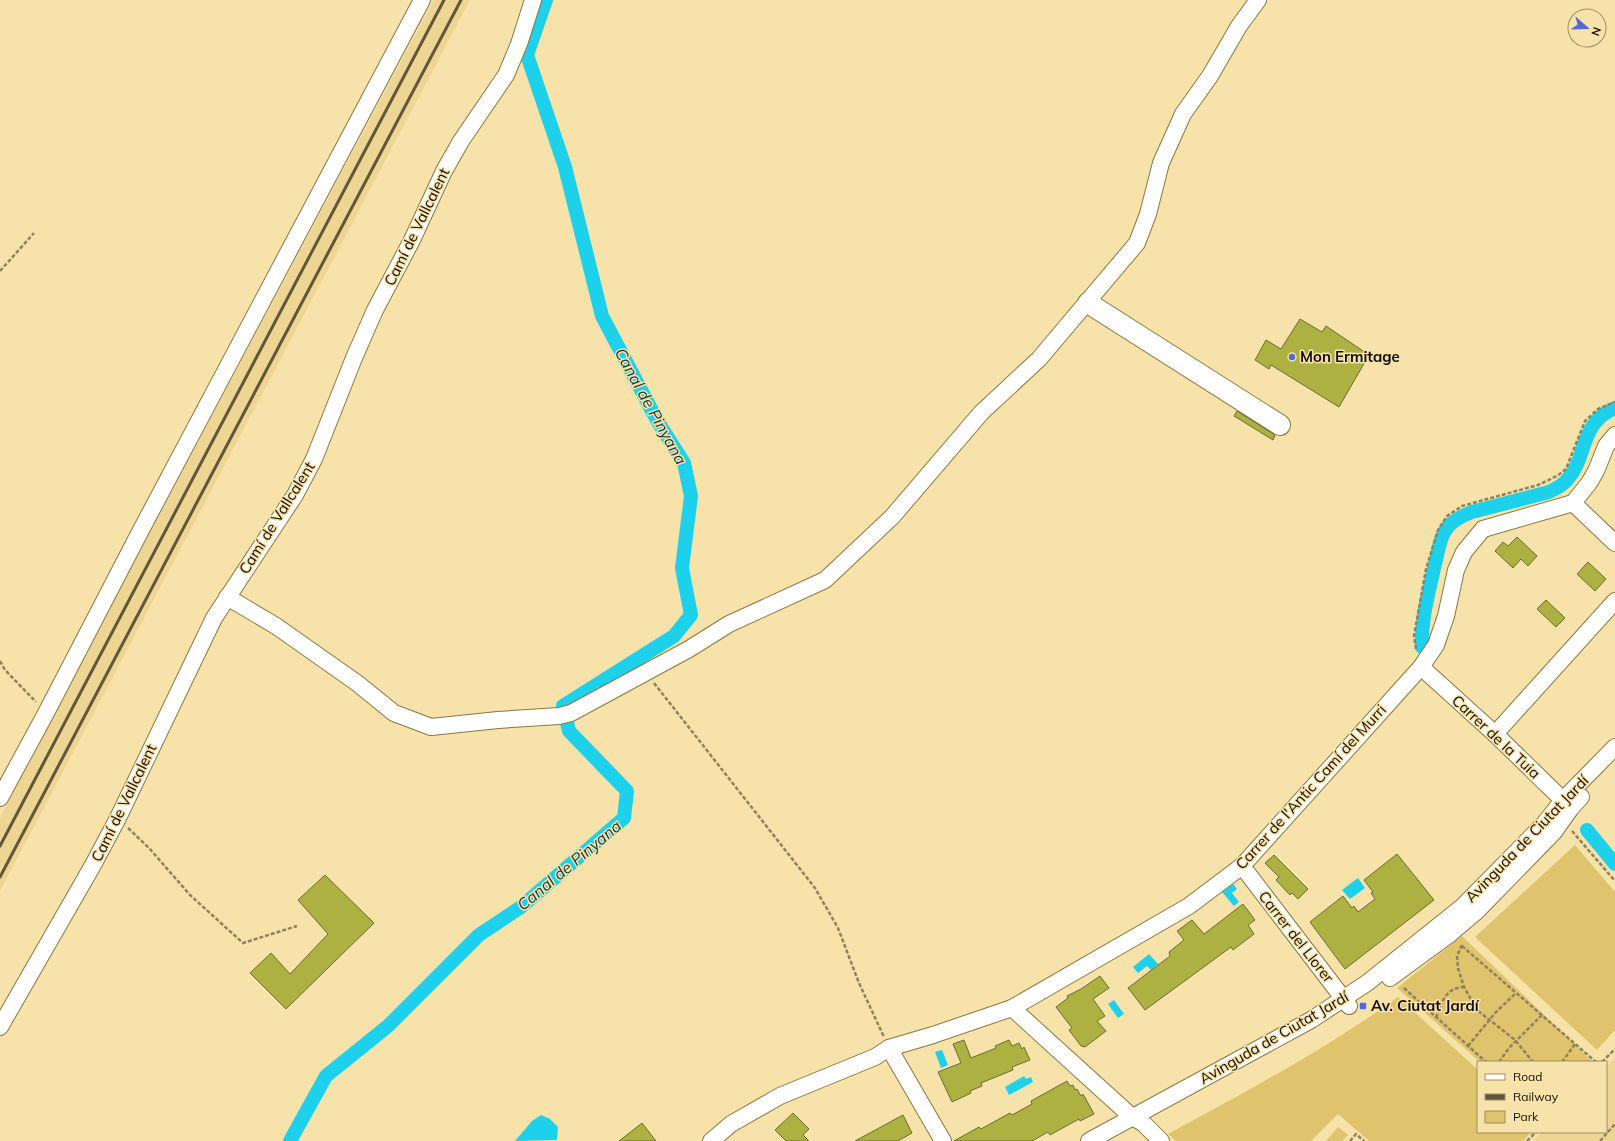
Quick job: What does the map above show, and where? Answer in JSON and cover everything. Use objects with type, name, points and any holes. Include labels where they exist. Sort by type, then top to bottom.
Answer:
[{"type":"street","points":[[0,798],[422,0]]},
{"type":"street","name":"Camí de Vallcalent","points":[[0,1027],[93,865],[118,818],[214,618],[295,495],[314,459],[354,358],[375,310],[412,240],[444,171],[461,141],[506,76],[519,44],[533,0]]},
{"type":"street","points":[[227,597],[276,626],[308,648],[357,683],[394,713],[431,727],[565,715],[690,650],[729,624],[825,580],[892,517],[981,413],[1039,359],[1088,303],[1137,243],[1148,214],[1161,163],[1184,114],[1210,76],[1239,26],[1258,0]]},
{"type":"street","points":[[1088,303],[1280,425]]},
{"type":"street","points":[[1615,435],[1606,446],[1590,483],[1573,503],[1615,543]]},
{"type":"street","name":"Carrer de l'Antic Camí del Murri","points":[[712,1141],[731,1124],[780,1096],[875,1057],[889,1048],[933,1035],[1012,1008],[1189,906],[1242,866],[1421,667],[1436,645],[1446,616],[1456,570],[1464,552],[1483,530],[1573,503]]},
{"type":"street","points":[[1495,734],[1615,601]]},
{"type":"street","name":"Carrer de la Tuia","points":[[1421,667],[1495,734],[1565,809]]},
{"type":"street","name":"Avinguda de Ciutat Jardí","points":[[1089,1141],[1137,1120],[1311,1020],[1347,1003],[1450,934],[1476,912],[1554,832],[1565,809],[1615,747]]},
{"type":"street","name":"Avinguda de Ciutat Jardí","points":[[1347,1003],[1367,983],[1462,907],[1544,824],[1565,809],[1615,762]]},
{"type":"street","name":"Carrer del Llorer","points":[[1242,866],[1347,1003]]},
{"type":"street","points":[[1012,1008],[1161,1141]]},
{"type":"street","points":[[889,1048],[942,1141]]},
{"type":"street","name":"Avinguda de Ciutat Jardí","points":[[1111,1141],[1137,1120]]},
{"type":"path","points":[[0,271],[34,233]]},
{"type":"path","points":[[0,661],[5,670],[46,713]]},
{"type":"path","points":[[646,673],[815,888],[838,928],[859,984],[889,1048]]},
{"type":"path","points":[[1565,809],[1615,881]]},
{"type":"path","points":[[118,818],[149,848],[190,895],[243,943],[297,926]]},
{"type":"path","points":[[1450,934],[1595,1061]]},
{"type":"path","points":[[1462,946],[1458,956],[1458,968],[1464,987],[1476,1010],[1490,1019],[1516,1041],[1532,1061]]},
{"type":"path","points":[[1436,1018],[1445,996],[1450,990],[1464,987]]},
{"type":"path","points":[[1404,988],[1485,1061]]},
{"type":"path","points":[[1468,1046],[1490,1019],[1516,993]]},
{"type":"path","points":[[1500,1061],[1516,1041],[1542,1015]]},
{"type":"path","points":[[1563,1061],[1575,1044]]},
{"type":"path","points":[[1603,1061],[1615,1049]]},
{"type":"path","points":[[1600,1141],[1615,1124]]},
{"type":"path","points":[[1527,1141],[1535,1133]]},
{"type":"path","points":[[1350,1141],[1356,1134],[1364,1141]]},
{"type":"shaded area","points":[[434,0],[470,0],[0,891],[0,818],[45,729]]},
{"type":"shaded area","points":[[1615,1058],[1615,1141],[1533,1141],[1541,1133],[1607,1133],[1607,1066]]},
{"type":"green space","points":[[1575,845],[1615,892],[1615,1030],[1597,1050],[1475,937]]},
{"type":"green space","points":[[1462,936],[1592,1061],[1479,1061],[1397,988]]},
{"type":"green space","points":[[1398,997],[1477,1069],[1477,1133],[1530,1133],[1523,1141],[1369,1141],[1338,1114],[1311,1141],[1176,1141],[1168,1134],[1256,1086],[1342,1035]]},
{"type":"green space","points":[[1338,1127],[1348,1135],[1342,1141],[1326,1141]]},
{"type":"water","points":[[1358,878],[1365,888],[1350,899],[1342,890]]},
{"type":"water","points":[[1233,884],[1237,889],[1232,893],[1239,902],[1234,906],[1222,892]]},
{"type":"water","points":[[1149,954],[1158,964],[1151,970],[1147,966],[1138,973],[1133,967]]},
{"type":"water","points":[[1114,1000],[1124,1014],[1118,1018],[1108,1004]]},
{"type":"water","points":[[942,1050],[948,1065],[941,1068],[935,1052]]},
{"type":"water","points":[[1024,1076],[1026,1079],[1031,1077],[1033,1082],[1009,1095],[1005,1087]]},
{"type":"water","points":[[541,1115],[550,1119],[558,1127],[557,1140],[515,1141],[532,1121]]},
{"type":"building","points":[[1300,319],[1322,332],[1326,326],[1369,355],[1339,407],[1271,365],[1269,369],[1255,360],[1266,340],[1281,349]]},
{"type":"building","points":[[1237,411],[1275,435],[1273,440],[1234,416]]},
{"type":"building","points":[[1517,537],[1537,556],[1528,566],[1521,559],[1513,568],[1495,551],[1503,542],[1508,546]]},
{"type":"building","points":[[1588,562],[1606,579],[1595,591],[1577,574]]},
{"type":"building","points":[[1546,600],[1565,618],[1556,627],[1537,609]]},
{"type":"building","points":[[1397,854],[1434,900],[1345,969],[1310,922],[1343,896],[1352,908],[1354,906],[1358,912],[1375,899],[1371,893],[1373,892],[1364,880]]},
{"type":"building","points":[[1274,855],[1308,889],[1298,899],[1292,893],[1290,895],[1276,880],[1279,877],[1265,863]]},
{"type":"building","points":[[325,875],[374,923],[286,1009],[250,973],[271,953],[290,974],[328,934],[298,900]]},
{"type":"building","points":[[1243,904],[1255,920],[1248,925],[1254,934],[1233,950],[1231,947],[1145,1010],[1128,988],[1170,956],[1169,952],[1184,940],[1177,931],[1192,920],[1204,934]]},
{"type":"building","points":[[1100,976],[1109,988],[1093,999],[1105,1016],[1097,1021],[1106,1031],[1085,1047],[1081,1046],[1069,1030],[1072,1028],[1056,1007],[1068,998],[1067,996],[1081,989]]},
{"type":"building","points":[[964,1040],[971,1058],[996,1048],[995,1046],[1009,1040],[1012,1046],[1019,1043],[1022,1049],[1024,1047],[1030,1060],[1012,1067],[1013,1070],[981,1083],[982,1086],[970,1091],[971,1093],[952,1102],[938,1072],[961,1063],[953,1044]]},
{"type":"building","points":[[1067,1081],[1070,1086],[1073,1085],[1075,1090],[1077,1089],[1081,1096],[1083,1094],[1094,1114],[1080,1121],[1079,1119],[1050,1135],[1048,1132],[1032,1141],[954,1141],[979,1127],[981,1129],[1010,1113],[1012,1115],[1032,1104],[1031,1101]]},
{"type":"building","points":[[793,1113],[809,1129],[803,1135],[809,1141],[786,1141],[775,1130]]},
{"type":"building","points":[[903,1115],[912,1133],[898,1141],[855,1141]]},
{"type":"building","points":[[642,1123],[656,1141],[619,1141],[628,1134]]},
{"type":"waterway","name":"Canal de Pinyana","points":[[290,1141],[326,1076],[388,1026],[479,935],[521,907],[624,818],[627,791],[569,731],[563,706],[674,636],[691,615],[682,568],[691,496],[684,463],[658,422],[602,316],[565,167],[527,55],[546,0]]},
{"type":"waterway","name":"Canal de Pinyana","points":[[1422,647],[1424,616],[1428,595],[1440,542],[1447,527],[1457,519],[1472,512],[1549,492],[1561,486],[1574,471],[1585,441],[1595,422],[1603,414],[1615,408]]},
{"type":"waterway","name":"Canal de Pinyana","points":[[1587,830],[1615,864]]},
{"type":"railway","points":[[0,846],[444,0]]},
{"type":"railway","points":[[0,877],[461,0]]},
{"type":"place","name":"Mon Ermitage","points":[[1292,357]]},
{"type":"place","name":"Av. Ciutat Jardí","points":[[1363,1006]]}]
